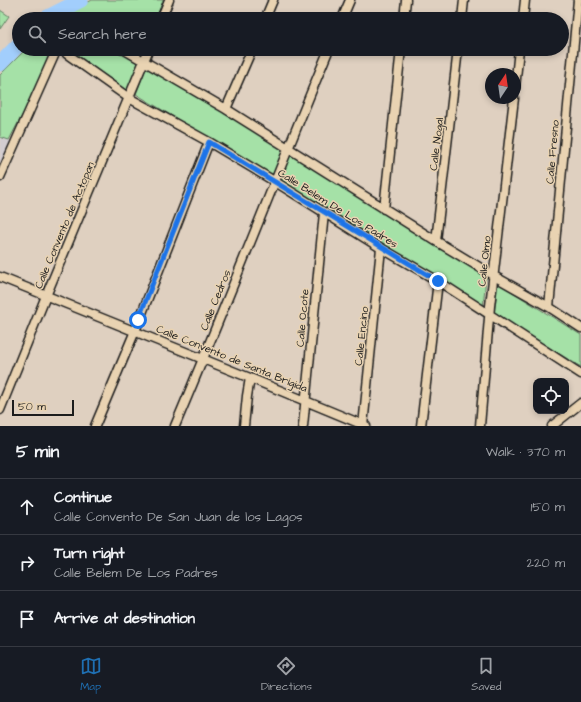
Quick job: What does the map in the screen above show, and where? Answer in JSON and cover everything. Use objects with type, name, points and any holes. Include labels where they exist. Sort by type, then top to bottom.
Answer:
[{"type":"street","points":[[164,12],[169,0]]},
{"type":"street","points":[[268,12],[273,0]]},
{"type":"street","points":[[345,12],[350,0]]},
{"type":"street","points":[[405,12],[406,0]]},
{"type":"street","points":[[463,12],[464,0]]},
{"type":"street","points":[[524,12],[525,0]]},
{"type":"street","name":"Calle Fresno","points":[[549,307],[578,0]]},
{"type":"street","points":[[0,177],[54,56]]},
{"type":"street","name":"Calle Belem De Los Padres","points":[[70,56],[129,98],[209,142],[381,248],[438,281],[581,374]]},
{"type":"street","points":[[135,56],[226,109],[384,209],[494,276],[549,307],[581,328]]},
{"type":"street","name":"Calle Convento de Actopan","points":[[0,410],[146,56]]},
{"type":"street","points":[[226,109],[249,56]]},
{"type":"street","name":"Calle Cedros","points":[[175,426],[326,56]]},
{"type":"street","points":[[384,209],[400,56]]},
{"type":"street","name":"Calle Nogal","points":[[436,241],[457,56]]},
{"type":"street","points":[[518,68],[519,56]]},
{"type":"street","name":"Calle Olmo","points":[[480,426],[494,276],[513,104]]},
{"type":"street","points":[[95,426],[135,331],[209,142]]},
{"type":"street","name":"Calle Ocote","points":[[303,426],[324,212]]},
{"type":"street","name":"Calle Encino","points":[[364,426],[381,248]]},
{"type":"street","name":"Calle Convento de Santa Brígida","points":[[0,277],[306,400],[364,426]]},
{"type":"street","points":[[421,426],[438,281]]},
{"type":"street","points":[[244,426],[250,378]]},
{"type":"street","points":[[552,426],[581,403]]},
{"type":"shaded area","points":[[0,137],[17,143],[0,182]]},
{"type":"green space","points":[[92,0],[166,0],[161,12],[71,12]]},
{"type":"green space","points":[[0,10],[9,16],[0,29]]},
{"type":"green space","points":[[19,56],[53,56],[9,140],[0,137],[0,75]]},
{"type":"green space","points":[[79,56],[128,56],[139,62],[127,91]]},
{"type":"green space","points":[[147,66],[285,150],[273,177],[136,94]]},
{"type":"green space","points":[[290,154],[486,276],[483,308],[279,181]]},
{"type":"green space","points":[[498,283],[581,335],[581,367],[494,314]]},
{"type":"waterway","points":[[58,12],[81,0]]},
{"type":"waterway","points":[[0,64],[12,51]]},
{"type":"route","points":[[138,320],[209,142],[381,248],[438,281]]}]
